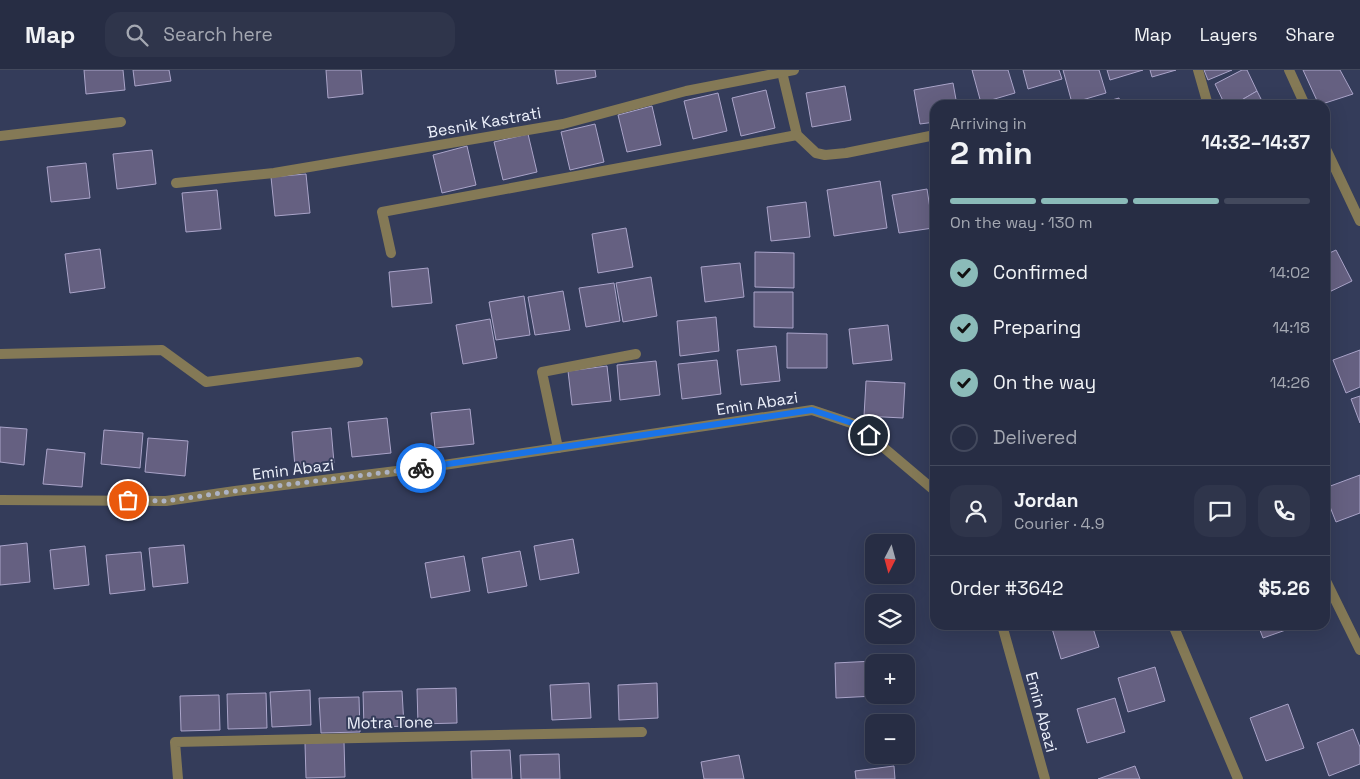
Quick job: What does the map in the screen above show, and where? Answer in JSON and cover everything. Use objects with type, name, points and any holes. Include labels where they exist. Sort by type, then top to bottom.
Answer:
[{"type":"street","name":"Besnik Kastrati","points":[[176,182],[274,173],[563,124],[686,91],[794,70]]},
{"type":"street","points":[[1198,70],[1207,100]]},
{"type":"street","points":[[1289,70],[1303,100]]},
{"type":"street","points":[[782,72],[797,135],[816,153],[846,153],[930,136]]},
{"type":"street","points":[[0,136],[120,122]]},
{"type":"street","points":[[391,253],[382,212],[797,135]]},
{"type":"street","points":[[1330,158],[1360,221]]},
{"type":"street","points":[[0,354],[162,350],[206,382],[358,362]]},
{"type":"street","points":[[558,448],[542,372],[636,354]]},
{"type":"street","name":"Emin Abazi","points":[[0,500],[166,501],[438,466],[812,410],[858,425],[930,487]]},
{"type":"street","points":[[1330,588],[1360,650]]},
{"type":"street","name":"Emin Abazi","points":[[1003,630],[1045,779]]},
{"type":"street","points":[[1175,630],[1238,779]]},
{"type":"street","name":"Motra Tone","points":[[178,779],[175,742],[642,732]]},
{"type":"building","points":[[84,70],[123,70],[125,90],[86,94]]},
{"type":"building","points":[[133,70],[169,70],[171,81],[135,86]]},
{"type":"building","points":[[326,70],[361,70],[363,94],[328,98]]},
{"type":"building","points":[[555,70],[595,70],[596,77],[557,84]]},
{"type":"building","points":[[972,70],[1008,70],[1015,93],[991,100],[980,100]]},
{"type":"building","points":[[1023,70],[1059,70],[1062,79],[1028,89]]},
{"type":"building","points":[[1063,70],[1099,70],[1106,93],[1082,100],[1071,100]]},
{"type":"building","points":[[1107,70],[1143,70],[1110,80]]},
{"type":"building","points":[[1150,70],[1176,70],[1152,77]]},
{"type":"building","points":[[1204,70],[1232,70],[1208,80]]},
{"type":"building","points":[[1242,70],[1247,70],[1257,91],[1242,100],[1223,100],[1215,84]]},
{"type":"building","points":[[1303,70],[1340,70],[1353,94],[1330,101],[1317,100]]},
{"type":"building","points":[[953,83],[956,100],[930,100],[930,123],[920,124],[914,90]]},
{"type":"building","points":[[845,86],[851,120],[812,127],[806,93]]},
{"type":"building","points":[[766,90],[775,128],[741,136],[732,98]]},
{"type":"building","points":[[1257,91],[1262,100],[1242,100]]},
{"type":"building","points":[[718,93],[727,131],[693,139],[684,101]]},
{"type":"building","points":[[652,106],[661,145],[627,152],[618,115]]},
{"type":"building","points":[[595,124],[604,162],[570,170],[561,132]]},
{"type":"building","points":[[528,134],[537,172],[503,180],[494,142]]},
{"type":"building","points":[[467,146],[476,185],[442,193],[433,155]]},
{"type":"building","points":[[152,150],[156,184],[117,189],[113,154]]},
{"type":"building","points":[[86,163],[90,198],[51,202],[47,167]]},
{"type":"building","points":[[306,174],[310,213],[275,216],[271,177]]},
{"type":"building","points":[[880,181],[887,228],[834,236],[827,190]]},
{"type":"building","points":[[927,189],[930,208],[930,228],[899,233],[892,195]]},
{"type":"building","points":[[217,190],[221,229],[186,232],[182,193]]},
{"type":"building","points":[[806,202],[810,237],[771,241],[767,207]]},
{"type":"building","points":[[626,228],[633,267],[598,273],[592,234]]},
{"type":"building","points":[[100,249],[105,288],[70,293],[65,254]]},
{"type":"building","points":[[1336,250],[1352,281],[1330,292],[1330,253]]},
{"type":"building","points":[[755,252],[794,253],[794,288],[755,287]]},
{"type":"building","points":[[740,263],[744,297],[705,302],[701,267]]},
{"type":"building","points":[[428,268],[432,303],[392,307],[389,272]]},
{"type":"building","points":[[651,277],[657,316],[623,322],[616,283]]},
{"type":"building","points":[[614,283],[620,321],[586,327],[579,288]]},
{"type":"building","points":[[563,291],[570,330],[535,335],[528,297]]},
{"type":"building","points":[[754,292],[793,292],[793,328],[754,327]]},
{"type":"building","points":[[524,296],[530,335],[496,340],[489,302]]},
{"type":"building","points":[[716,317],[719,351],[680,356],[677,321]]},
{"type":"building","points":[[490,319],[497,358],[463,364],[456,325]]},
{"type":"building","points":[[888,325],[892,360],[853,364],[849,329]]},
{"type":"building","points":[[787,333],[827,334],[827,368],[787,368]]},
{"type":"building","points":[[776,346],[780,381],[741,385],[737,350]]},
{"type":"building","points":[[1360,350],[1360,387],[1346,393],[1333,360]]},
{"type":"building","points":[[717,360],[721,394],[682,399],[678,364]]},
{"type":"building","points":[[656,361],[660,395],[620,400],[617,365]]},
{"type":"building","points":[[607,366],[611,401],[572,405],[568,371]]},
{"type":"building","points":[[866,381],[905,383],[903,418],[864,416]]},
{"type":"building","points":[[1360,396],[1360,423],[1351,399]]},
{"type":"building","points":[[470,409],[474,444],[435,448],[431,413]]},
{"type":"building","points":[[387,418],[391,453],[352,457],[348,422]]},
{"type":"building","points":[[0,427],[27,429],[24,465],[0,462]]},
{"type":"building","points":[[331,428],[334,463],[295,467],[292,432]]},
{"type":"building","points":[[104,430],[143,433],[140,468],[101,464]]},
{"type":"building","points":[[148,438],[188,441],[185,476],[145,472]]},
{"type":"building","points":[[47,449],[85,453],[82,487],[43,484]]},
{"type":"building","points":[[1360,475],[1360,513],[1336,522],[1330,507],[1330,486]]},
{"type":"building","points":[[573,539],[579,573],[540,580],[534,546]]},
{"type":"building","points":[[27,543],[30,582],[0,585],[0,546]]},
{"type":"building","points":[[184,545],[188,583],[153,587],[149,548]]},
{"type":"building","points":[[85,546],[89,585],[54,589],[50,550]]},
{"type":"building","points":[[520,551],[527,586],[488,593],[482,558]]},
{"type":"building","points":[[141,552],[145,590],[110,594],[106,555]]},
{"type":"building","points":[[464,556],[470,591],[431,598],[425,563]]},
{"type":"building","points":[[1052,630],[1094,630],[1099,647],[1061,659]]},
{"type":"building","points":[[1260,630],[1286,630],[1263,638]]},
{"type":"building","points":[[865,661],[865,697],[836,698],[835,663]]},
{"type":"building","points":[[1155,667],[1165,701],[1128,712],[1118,678]]},
{"type":"building","points":[[589,683],[591,718],[552,720],[550,685]]},
{"type":"building","points":[[657,683],[658,718],[619,720],[618,685]]},
{"type":"building","points":[[456,688],[457,723],[418,724],[417,689]]},
{"type":"building","points":[[310,690],[311,725],[272,727],[270,692]]},
{"type":"building","points":[[402,691],[404,726],[364,728],[363,692]]},
{"type":"building","points":[[266,693],[267,728],[228,729],[227,694]]},
{"type":"building","points":[[219,695],[220,730],[181,731],[180,696]]},
{"type":"building","points":[[359,697],[360,732],[321,733],[319,698]]},
{"type":"building","points":[[1115,698],[1125,732],[1087,743],[1077,709]]},
{"type":"building","points":[[1288,704],[1304,748],[1266,761],[1250,718]]},
{"type":"building","points":[[1353,729],[1360,747],[1360,764],[1329,776],[1317,743]]},
{"type":"building","points":[[344,742],[345,777],[306,778],[305,743]]},
{"type":"building","points":[[510,750],[512,779],[472,779],[471,751]]},
{"type":"building","points":[[559,754],[560,779],[521,779],[520,755]]},
{"type":"building","points":[[739,755],[744,779],[704,779],[701,762]]},
{"type":"building","points":[[894,766],[895,779],[856,779],[855,771]]},
{"type":"building","points":[[1135,766],[1140,779],[1098,779]]},
{"type":"way so far","points":[[128,500],[166,501],[421,468]]},
{"type":"route","points":[[421,468],[812,410],[858,425],[869,435]]}]
